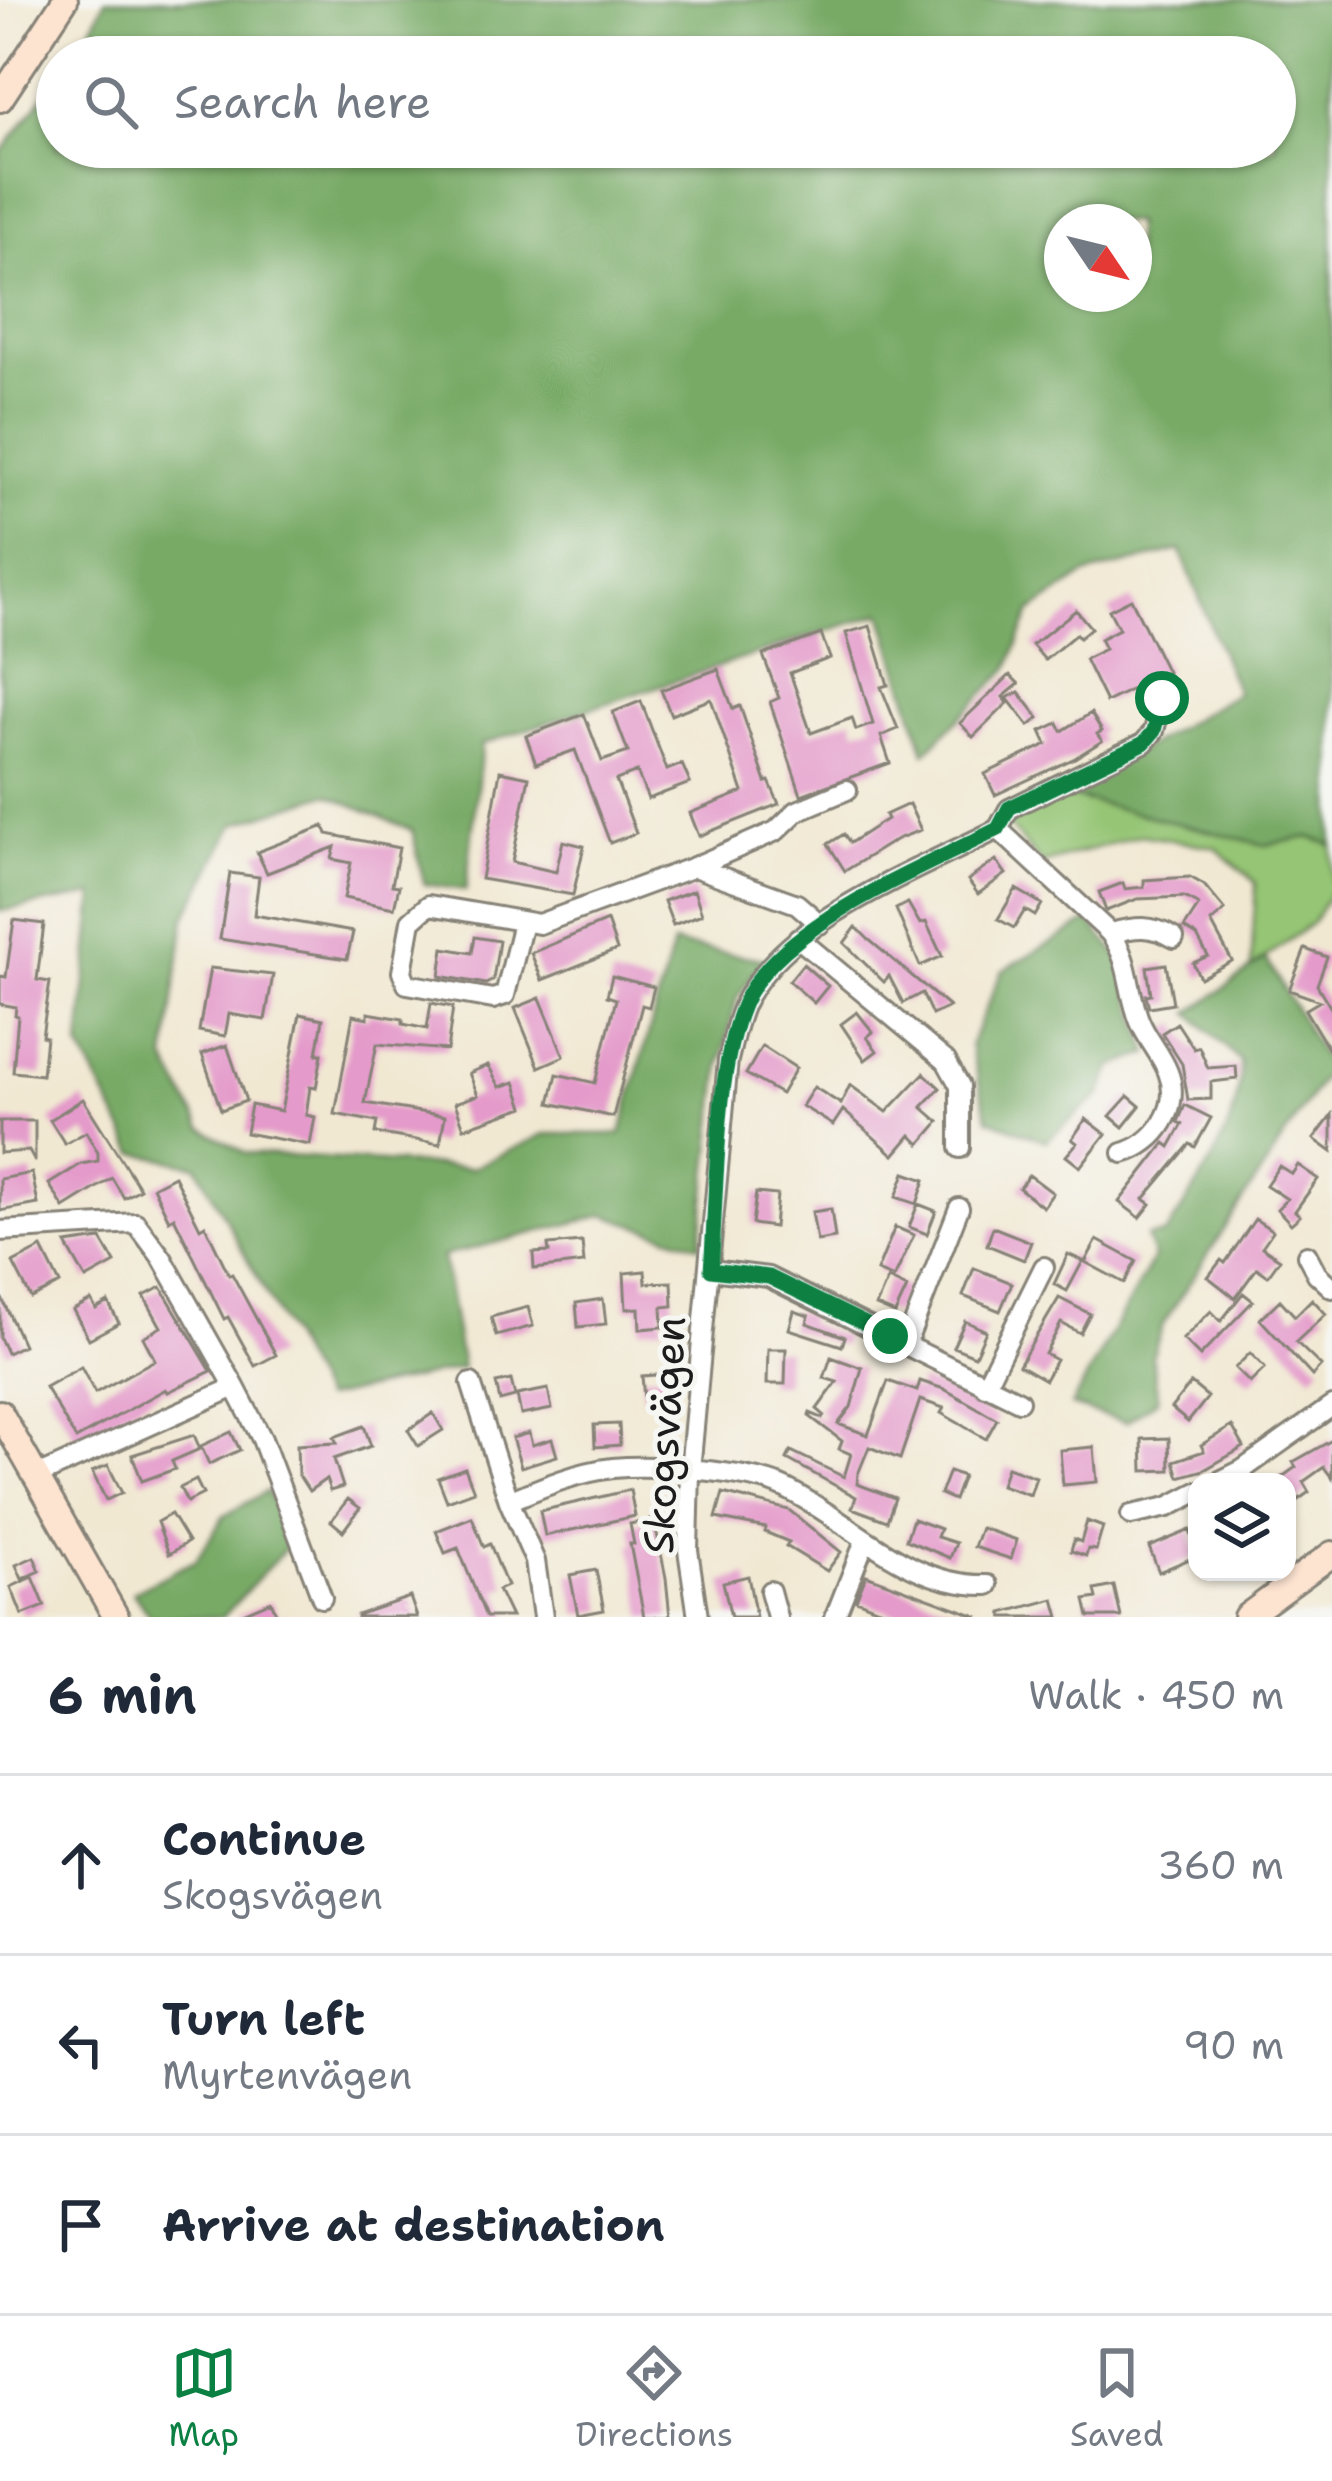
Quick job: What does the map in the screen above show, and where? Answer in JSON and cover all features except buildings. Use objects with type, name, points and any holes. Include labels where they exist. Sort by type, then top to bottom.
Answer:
[{"type":"street","points":[[41,36],[65,0]]},
{"type":"street","points":[[0,99],[36,44]]},
{"type":"street","name":"Skogsvägen","points":[[698,1617],[688,1550],[690,1471],[728,1060],[744,1003],[765,970],[798,938],[998,829],[1009,808],[1144,743],[1154,731],[1162,698]]},
{"type":"street","points":[[523,923],[506,995],[494,999],[407,984],[402,972],[411,921],[429,905],[539,924],[694,867],[776,831],[797,811],[847,790]]},
{"type":"street","points":[[998,829],[1121,948],[1138,1018],[1169,1074],[1171,1103],[1161,1128],[1143,1148],[1123,1154]]},
{"type":"street","points":[[694,867],[796,904],[820,924]]},
{"type":"street","points":[[1110,933],[1136,926],[1159,928],[1174,938]]},
{"type":"street","points":[[798,938],[946,1061],[960,1086],[960,1148]]},
{"type":"street","points":[[906,1344],[959,1208]]},
{"type":"street","points":[[0,1231],[136,1223],[162,1258],[262,1439],[322,1598]]},
{"type":"street","points":[[1307,1255],[1332,1288]]},
{"type":"street","points":[[985,1386],[1045,1267]]},
{"type":"street","points":[[711,1270],[769,1277],[1019,1401]]},
{"type":"street","points":[[471,1383],[509,1501],[535,1561],[542,1617]]},
{"type":"street","points":[[37,1476],[235,1387]]},
{"type":"street","points":[[1236,1473],[1332,1406]]},
{"type":"street","points":[[0,1413],[116,1617]]},
{"type":"street","points":[[509,1501],[550,1484],[614,1468],[746,1476],[784,1488],[896,1560],[958,1586],[988,1585]]},
{"type":"street","points":[[1131,1515],[1168,1507],[1188,1497]]},
{"type":"street","points":[[835,1617],[865,1541]]},
{"type":"street","points":[[1246,1617],[1332,1554]]},
{"type":"street","points":[[770,1591],[777,1617]]},
{"type":"green space","points":[[105,0],[1332,0],[1332,845],[1309,837],[1265,845],[1064,795],[1237,693],[1180,550],[1085,575],[1031,612],[1008,669],[925,753],[882,613],[482,744],[466,890],[424,884],[412,830],[327,794],[235,824],[185,918],[166,1060],[202,1128],[245,1153],[472,1168],[545,1134],[621,1134],[673,944],[763,959],[737,998],[721,1063],[700,1246],[605,1215],[443,1256],[462,1368],[323,1399],[197,1166],[135,1153],[80,1047],[94,895],[0,911],[0,154],[36,106],[36,168],[1296,168],[1296,36],[88,36]]},
{"type":"green space","points":[[1064,795],[1265,845],[1309,837],[1332,845],[1332,889],[1313,922],[1251,969],[1256,883],[1215,847],[1140,835],[1042,864],[1007,824]]},
{"type":"green space","points":[[1089,921],[1119,957],[1149,1054],[1113,1066],[1101,1094],[1046,1141],[988,1119],[970,1045],[1002,971]]},
{"type":"green space","points":[[1266,958],[1329,1068],[1163,1324],[1152,1357],[1158,1399],[1126,1422],[1071,1406],[1154,1257],[1146,1237],[1166,1234],[1217,1152],[1234,1108],[1240,1061],[1190,1013]]},
{"type":"green space","points":[[267,1491],[292,1541],[223,1617],[150,1617],[133,1592],[196,1560],[224,1516]]},
{"type":"route","points":[[890,1336],[769,1277],[711,1270],[728,1060],[744,1003],[765,970],[798,938],[998,829],[1009,808],[1144,743],[1154,731],[1162,698]]}]
